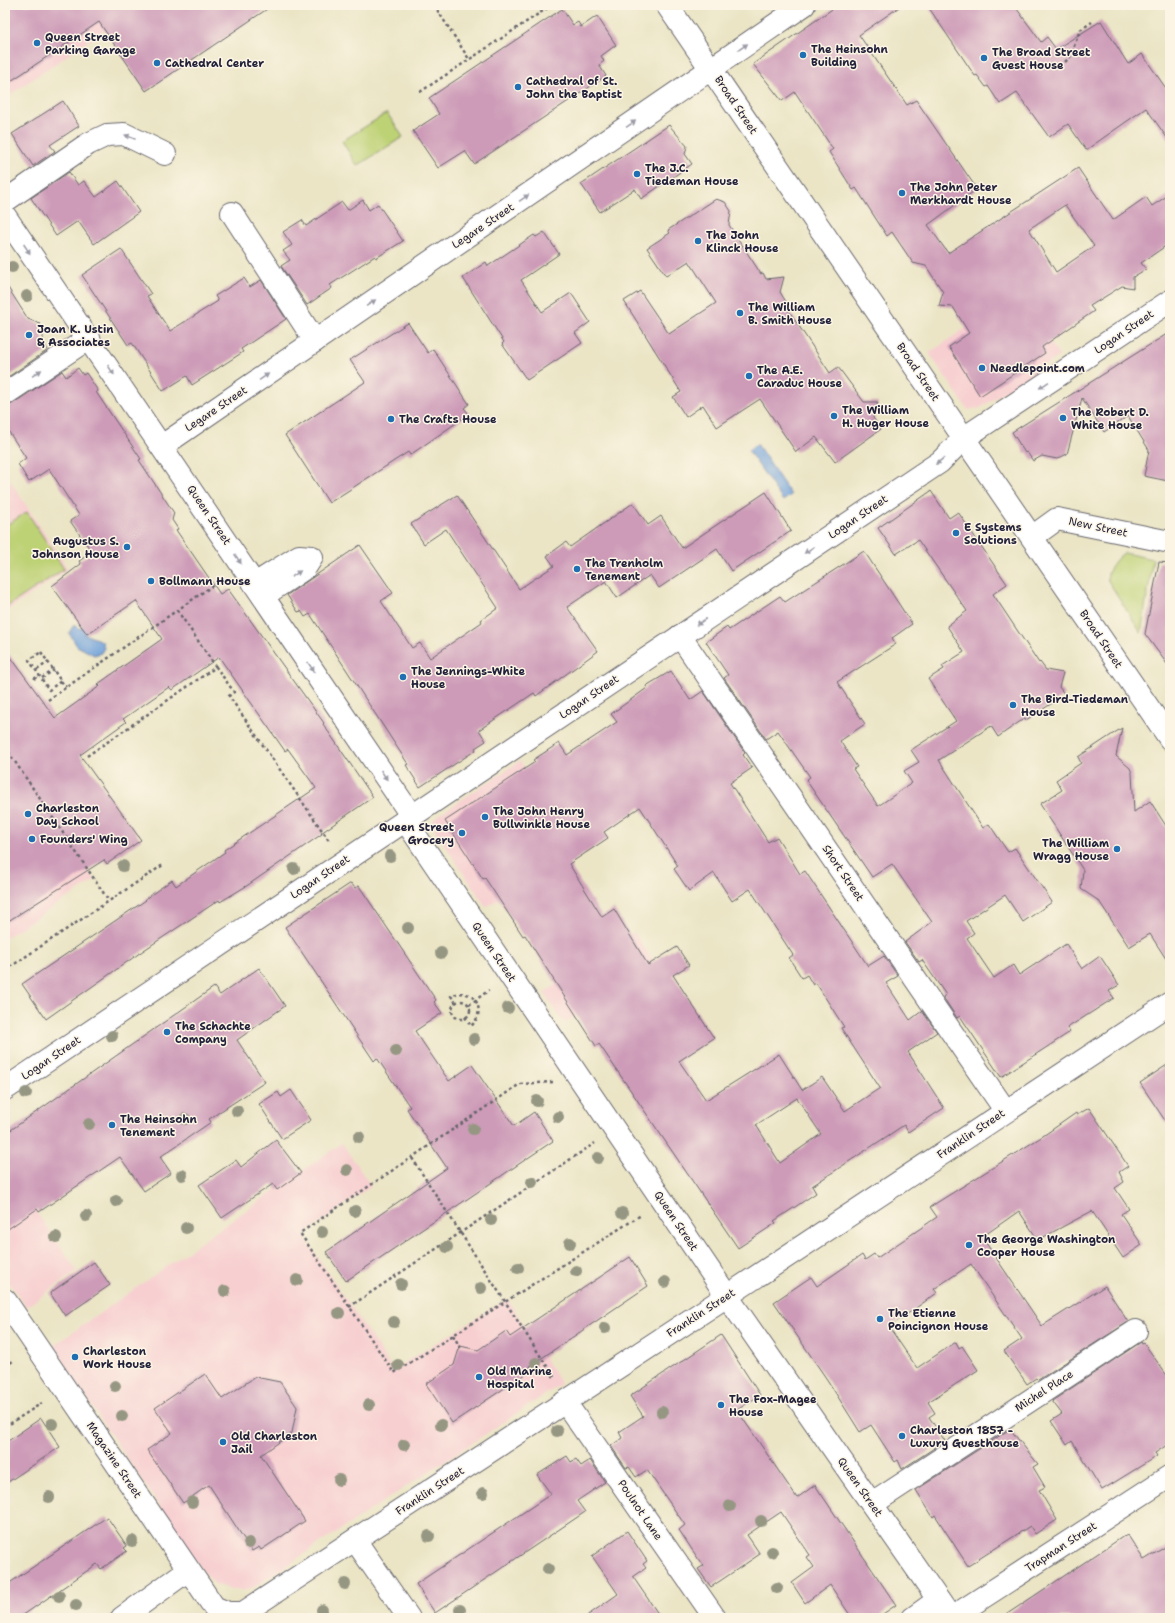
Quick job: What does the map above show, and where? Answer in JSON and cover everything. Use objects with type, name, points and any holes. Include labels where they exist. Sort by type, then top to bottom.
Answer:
[{"type":"street","name":"Broad Street","points":[[667,5],[1170,739]]},
{"type":"street","name":"Legare Street","points":[[162,446],[804,5]]},
{"type":"street","points":[[5,201],[88,144],[107,135],[124,134],[165,154]]},
{"type":"street","points":[[232,213],[315,341]]},
{"type":"street","name":"Queen Street","points":[[5,216],[259,590],[408,818],[727,1296],[951,1618]]},
{"type":"street","name":"Logan Street","points":[[5,1089],[940,462],[964,438],[1170,301]]},
{"type":"street","points":[[5,394],[89,338]]},
{"type":"street","name":"New Street","points":[[1032,537],[1057,519],[1170,542]]},
{"type":"street","name":"Short Street","points":[[680,636],[1006,1110]]},
{"type":"street","name":"Franklin Street","points":[[228,1613],[243,1613],[566,1402],[1170,1003]]},
{"type":"street","name":"Magazine Street","points":[[5,1300],[214,1607],[228,1613]]},
{"type":"street","name":"Michel Place","points":[[872,1504],[1136,1331]]},
{"type":"street","name":"Poulnot Lane","points":[[566,1402],[715,1618]]},
{"type":"street","name":"Trapman Street","points":[[951,1618],[1170,1476]]},
{"type":"street","points":[[355,1540],[409,1618]]},
{"type":"street","points":[[122,1618],[188,1570]]},
{"type":"street","points":[[913,1618],[938,1600]]},
{"type":"path","points":[[434,5],[469,59]]},
{"type":"path","points":[[420,92],[552,5]]},
{"type":"path","points":[[1065,62],[1070,57],[1080,30],[1092,22]]},
{"type":"path","points":[[48,700],[228,575]]},
{"type":"path","points":[[177,610],[234,692],[229,696],[330,842]]},
{"type":"path","points":[[61,681],[49,690],[29,660],[41,652],[66,687]]},
{"type":"path","points":[[36,670],[48,662]]},
{"type":"path","points":[[87,756],[216,667]]},
{"type":"path","points":[[42,678],[54,670]]},
{"type":"path","points":[[34,679],[39,675]]},
{"type":"path","points":[[5,748],[109,901]]},
{"type":"path","points":[[10,968],[163,865]]},
{"type":"path","points":[[468,1005],[490,989]]},
{"type":"path","points":[[456,1003],[451,996],[455,994],[467,994],[475,1000],[479,1011],[475,1022],[471,1026],[465,1018]]},
{"type":"path","points":[[464,1001],[468,1005],[470,1013],[465,1018],[458,1018],[454,1015],[453,1009],[456,1003],[464,1001]]},
{"type":"path","points":[[554,1082],[520,1084],[300,1233],[349,1307],[394,1373],[643,1213]]},
{"type":"path","points":[[349,1307],[595,1143]]},
{"type":"path","points":[[412,1158],[554,1377]]},
{"type":"path","points":[[453,1335],[461,1349]]},
{"type":"path","points":[[5,1366],[13,1361]]},
{"type":"path","points":[[5,1427],[42,1403]]},
{"type":"shaded area","name":"Queen Street Parking Garage","points":[[5,5],[141,5],[5,98]]},
{"type":"shaded area","points":[[1016,294],[1059,356],[980,408],[968,410],[929,353]]},
{"type":"shaded area","points":[[5,473],[68,569],[5,612]]},
{"type":"shaded area","name":"Charleston Day School","points":[[5,748],[95,880],[5,938]]},
{"type":"shaded area","points":[[520,761],[579,847],[486,907],[436,832],[432,822],[437,816]]},
{"type":"shaded area","points":[[634,932],[654,963],[564,1023],[544,993]]},
{"type":"shaded area","points":[[342,1143],[371,1186],[303,1235],[393,1370],[507,1299],[561,1384],[254,1587],[241,1591],[228,1588],[215,1584],[205,1574],[52,1347]]},
{"type":"shaded area","points":[[5,1167],[77,1271],[26,1307],[5,1276]]},
{"type":"green space","points":[[387,113],[403,137],[357,166],[342,141]]},
{"type":"green space","points":[[27,512],[64,569],[5,608],[5,526]]},
{"type":"green space","points":[[1124,553],[1153,559],[1141,633],[1107,579],[1113,564]]},
{"type":"water","points":[[757,444],[791,495],[783,501],[748,450]]},
{"type":"water","points":[[73,626],[77,626],[80,629],[83,627],[86,631],[84,634],[102,641],[104,648],[101,653],[94,655],[77,646],[69,633]]},
{"type":"building","points":[[5,5],[273,5],[146,91],[99,22],[5,85]]},
{"type":"building","points":[[838,5],[902,5],[859,35],[907,105],[916,100],[977,189],[928,225],[948,253],[1078,168],[1113,220],[1146,197],[1152,206],[1170,194],[1170,243],[1141,263],[1146,269],[1133,277],[1133,288],[1122,286],[1090,306],[1094,311],[1042,347],[1045,353],[980,396],[949,347],[969,333],[953,307],[939,306],[943,292],[926,266],[913,263],[892,232],[887,236],[856,188],[853,190],[829,152],[833,149],[795,92],[782,101],[753,64]],"holes":[[[1065,205],[1094,246],[1056,272],[1029,229]]]},
{"type":"building","points":[[927,5],[1014,5],[1041,42],[1047,37],[1056,49],[1101,21],[1128,64],[1142,54],[1170,94],[1170,142],[1146,108],[1086,150],[1068,124],[1049,137],[1017,93],[1000,104],[988,86],[986,87],[977,75],[975,76]]},
{"type":"building","name":"Cathedral of St. John the Baptist","points":[[562,9],[573,25],[578,22],[581,27],[597,16],[616,45],[601,56],[604,61],[599,65],[606,76],[474,164],[465,151],[438,168],[413,131],[439,114],[429,98]]},
{"type":"building","points":[[63,101],[79,126],[50,145],[55,151],[33,166],[12,134]]},
{"type":"building","name":"The J.C. Tiedeman House","points":[[669,125],[687,146],[685,154],[692,164],[641,199],[635,189],[600,212],[581,184]]},
{"type":"building","points":[[69,172],[78,185],[84,181],[96,197],[118,181],[139,212],[94,244],[78,221],[56,236],[31,198]]},
{"type":"building","points":[[716,199],[725,202],[731,211],[729,225],[761,274],[763,273],[766,279],[784,277],[780,292],[789,307],[787,308],[830,373],[838,367],[864,402],[878,402],[873,418],[881,429],[835,462],[816,437],[796,452],[760,399],[717,427],[703,405],[686,417],[673,397],[681,392],[624,301],[640,291],[669,334],[716,303],[689,261],[666,276],[647,248],[670,233],[668,230]]},
{"type":"building","points":[[363,200],[369,210],[378,204],[403,241],[376,258],[375,256],[330,285],[332,288],[307,305],[281,266],[290,260],[283,251],[292,245],[283,232],[302,220],[306,226],[342,202],[348,210]]},
{"type":"building","points":[[544,232],[559,254],[521,280],[542,312],[571,293],[590,322],[575,333],[582,343],[527,380],[502,344],[504,342],[463,278],[486,262],[488,266],[534,235],[536,237]]},
{"type":"building","points":[[121,249],[151,294],[147,296],[170,331],[218,301],[215,296],[244,278],[250,287],[261,280],[286,319],[241,349],[243,352],[192,385],[187,376],[163,391],[132,343],[128,345],[82,275]]},
{"type":"building","points":[[5,283],[28,319],[40,324],[43,330],[43,342],[48,350],[5,379]]},
{"type":"building","name":"The Crafts House","points":[[408,323],[428,353],[433,349],[469,404],[464,408],[469,414],[410,455],[408,452],[329,503],[285,435],[365,382],[350,360]]},
{"type":"building","points":[[1170,332],[1170,484],[1168,481],[1144,476],[1149,450],[1128,416],[1104,432],[1082,398],[1067,454],[1057,459],[1042,456],[1033,461],[1027,452],[1025,453],[1012,432]]},
{"type":"building","points":[[78,368],[83,375],[86,373],[98,391],[96,392],[141,459],[139,460],[174,513],[172,520],[178,529],[176,530],[220,594],[228,589],[324,723],[323,724],[373,797],[248,885],[220,902],[219,900],[144,950],[46,1019],[22,984],[146,900],[145,899],[172,880],[176,886],[225,852],[224,850],[316,788],[288,749],[285,751],[219,657],[172,690],[169,687],[123,719],[126,722],[80,755],[141,840],[107,864],[104,860],[5,923],[5,649],[55,718],[100,686],[98,684],[162,639],[136,601],[87,634],[52,586],[81,564],[79,561],[92,552],[70,521],[79,515],[49,469],[29,482],[18,464],[26,458],[5,426],[5,406],[12,404],[62,371],[66,377]]},
{"type":"building","points":[[931,491],[949,518],[958,512],[1007,584],[993,594],[1039,663],[1040,662],[1046,670],[1063,673],[1059,687],[1065,695],[1026,720],[1025,718],[998,737],[991,726],[939,760],[983,828],[989,824],[1008,852],[1015,848],[1052,902],[1023,922],[1005,895],[966,921],[974,933],[967,938],[994,978],[1013,965],[1019,975],[1066,944],[1082,969],[1100,956],[1119,985],[1109,991],[1114,998],[1067,1028],[1070,1032],[1001,1077],[960,1016],[957,1018],[943,997],[946,995],[922,960],[919,962],[905,942],[932,922],[892,864],[872,877],[806,780],[810,777],[778,731],[766,739],[724,678],[728,675],[706,642],[727,627],[729,630],[780,596],[785,602],[864,551],[912,624],[892,638],[896,644],[837,682],[865,724],[840,741],[857,767],[853,769],[878,806],[912,783],[904,771],[919,762],[911,750],[956,721],[928,679],[944,669],[942,666],[964,652],[947,626],[967,611],[918,540],[896,554],[878,528]]},
{"type":"building","points":[[766,492],[791,531],[731,571],[717,549],[659,588],[650,575],[617,598],[606,581],[567,607],[598,651],[536,696],[534,693],[479,730],[486,741],[475,748],[476,750],[420,787],[406,765],[408,764],[310,614],[305,617],[301,611],[298,612],[287,595],[360,545],[393,593],[381,601],[412,648],[420,643],[430,658],[482,622],[481,620],[498,608],[446,529],[424,544],[411,524],[457,495],[519,589],[554,566],[547,556],[566,542],[570,547],[633,503],[648,525],[661,516],[682,548]]},
{"type":"building","points":[[1159,562],[1170,563],[1170,668],[1145,634]]},
{"type":"building","points":[[671,671],[690,700],[703,691],[745,753],[743,755],[752,768],[730,783],[768,842],[777,837],[800,874],[805,871],[868,966],[884,956],[898,976],[886,983],[910,1020],[922,1011],[937,1032],[908,1052],[944,1108],[908,1132],[904,1125],[812,1186],[816,1193],[774,1221],[776,1223],[738,1248],[599,1044],[596,1046],[525,935],[523,936],[485,878],[483,879],[445,821],[535,762],[533,760],[559,743],[567,755],[617,722],[611,714],[647,688],[646,686]],"holes":[[[640,807],[678,866],[674,869],[689,891],[714,873],[732,901],[750,889],[793,955],[789,958],[802,978],[807,975],[813,985],[816,983],[844,1027],[841,1028],[880,1088],[845,1111],[822,1077],[802,1090],[779,1054],[706,1100],[679,1061],[714,1038],[673,975],[689,965],[677,947],[648,965],[614,909],[602,917],[569,864],[608,838],[604,832]],[[797,1098],[821,1134],[780,1163],[756,1125]]]},
{"type":"building","points":[[1122,728],[1116,756],[1130,768],[1132,773],[1134,812],[1150,801],[1170,832],[1170,965],[1150,934],[1129,947],[1099,901],[1081,889],[1083,870],[1040,804],[1062,790],[1056,780],[1081,763],[1078,757]]},
{"type":"building","points":[[351,883],[355,888],[359,886],[436,1000],[434,1002],[442,1013],[415,1031],[449,1081],[472,1065],[514,1126],[534,1112],[553,1141],[346,1281],[326,1252],[447,1168],[407,1109],[410,1107],[377,1058],[374,1061],[285,927]]},
{"type":"building","points":[[259,968],[285,1006],[237,1040],[265,1082],[209,1119],[211,1122],[160,1157],[171,1173],[144,1191],[120,1157],[39,1212],[37,1209],[5,1231],[5,1134],[214,987],[220,995]]},
{"type":"building","points":[[1170,1063],[1170,1128],[1140,1083]]},
{"type":"building","points":[[291,1090],[311,1120],[282,1139],[259,1104],[278,1092],[281,1097]]},
{"type":"building","points":[[1089,1108],[1128,1166],[1119,1172],[1124,1182],[1115,1188],[1129,1209],[1121,1214],[1142,1245],[1123,1258],[1092,1211],[1038,1240],[1019,1211],[982,1237],[1042,1326],[1105,1286],[1128,1322],[1038,1380],[1036,1378],[1027,1384],[1004,1351],[1022,1339],[971,1264],[934,1289],[937,1293],[889,1327],[917,1368],[956,1342],[959,1348],[962,1346],[978,1370],[928,1402],[935,1413],[929,1417],[945,1441],[902,1469],[898,1460],[895,1462],[871,1425],[860,1432],[828,1381],[774,1302],[811,1277],[817,1286],[862,1255],[865,1260],[874,1254],[877,1258],[937,1217],[930,1207],[1043,1136],[1076,1113],[1077,1115]]},
{"type":"building","points":[[276,1140],[301,1173],[277,1190],[273,1184],[222,1218],[199,1185],[236,1160],[241,1167]]},
{"type":"building","points":[[630,1257],[648,1286],[530,1366],[532,1370],[452,1423],[426,1384],[454,1365],[460,1346],[478,1350],[506,1331],[510,1337]]},
{"type":"building","points":[[94,1262],[110,1285],[65,1316],[50,1293]]},
{"type":"building","points":[[721,1335],[760,1395],[737,1410],[797,1498],[815,1485],[896,1605],[877,1618],[852,1618],[830,1585],[805,1603],[792,1583],[814,1567],[807,1557],[810,1555],[781,1512],[747,1535],[760,1554],[711,1587],[698,1569],[703,1566],[679,1530],[685,1525],[647,1470],[636,1477],[629,1467],[626,1468],[611,1446],[622,1438],[619,1432],[643,1416],[630,1396]]},
{"type":"building","points":[[1141,1342],[1142,1344],[1144,1343],[1170,1380],[1170,1443],[1155,1453],[1157,1456],[1102,1490],[1072,1441],[1067,1445],[1051,1421],[1062,1414],[1052,1401]]},
{"type":"building","name":"Old Charleston Jail","points":[[205,1374],[222,1399],[255,1377],[280,1382],[297,1407],[292,1433],[261,1455],[305,1521],[261,1550],[259,1547],[252,1551],[209,1485],[183,1503],[147,1450],[172,1433],[155,1408]]},
{"type":"building","points":[[41,1418],[60,1447],[5,1484],[5,1443]]},
{"type":"building","points":[[1010,1429],[1038,1464],[1033,1467],[1045,1487],[1039,1490],[1057,1520],[1035,1534],[1030,1526],[968,1566],[935,1515],[933,1517],[916,1490]]},
{"type":"building","points":[[567,1456],[571,1462],[576,1459],[581,1466],[590,1460],[605,1482],[577,1501],[585,1512],[435,1613],[416,1584],[551,1494],[537,1475]]},
{"type":"building","points":[[107,1517],[127,1546],[124,1548],[127,1551],[101,1569],[97,1564],[19,1618],[5,1618],[5,1586]]},
{"type":"building","points":[[627,1531],[647,1561],[643,1564],[646,1568],[633,1577],[661,1618],[584,1618],[618,1594],[592,1556]]},
{"type":"building","points":[[1127,1534],[1144,1560],[1170,1544],[1170,1618],[1001,1618]]},
{"type":"place","name":"Queen Street Parking Garage","points":[[37,43]]},
{"type":"place","name":"The Heinsohn Building","points":[[803,55]]},
{"type":"place","name":"The Broad Street Guest House","points":[[984,58]]},
{"type":"place","name":"Cathedral Center","points":[[157,63]]},
{"type":"place","name":"Cathedral of St. John the Baptist","points":[[518,87]]},
{"type":"place","name":"The J.C. Tiedeman House","points":[[637,174]]},
{"type":"place","name":"The John Peter Merkhardt House","points":[[902,193]]},
{"type":"place","name":"The John Klinck House","points":[[698,241]]},
{"type":"place","name":"The William B. Smith House","points":[[740,313]]},
{"type":"place","name":"Joan K. Ustin & Associates","points":[[29,335]]},
{"type":"place","name":"Needlepoint.com","points":[[982,368]]},
{"type":"place","name":"The A.E. Caraduc House","points":[[749,376]]},
{"type":"place","name":"The William H. Huger House","points":[[834,416]]},
{"type":"place","name":"The Robert D. White House","points":[[1063,418]]},
{"type":"place","name":"The Crafts House","points":[[391,419]]},
{"type":"place","name":"E Systems Solutions","points":[[956,533]]},
{"type":"place","name":"Augustus S. Johnson House","points":[[127,547]]},
{"type":"place","name":"The Trenholm Tenement","points":[[577,569]]},
{"type":"place","name":"Bollmann House","points":[[151,581]]},
{"type":"place","name":"The Jennings-White House","points":[[403,677]]},
{"type":"place","name":"The Bird-Tiedeman House","points":[[1013,705]]},
{"type":"place","name":"Charleston Day School","points":[[28,814]]},
{"type":"place","name":"The John Henry Bullwinkle House","points":[[485,817]]},
{"type":"place","name":"Queen Street Grocery","points":[[462,833]]},
{"type":"place","name":"Founders' Wing","points":[[32,839]]},
{"type":"place","name":"The William Wragg House","points":[[1117,849]]},
{"type":"place","name":"The Schachte Company","points":[[167,1032]]},
{"type":"place","name":"The Heinsohn Tenement","points":[[112,1125]]},
{"type":"place","name":"The George Washington Cooper House","points":[[969,1245]]},
{"type":"place","name":"The Etienne Poincignon House","points":[[880,1319]]},
{"type":"place","name":"Charleston Work House","points":[[75,1357]]},
{"type":"place","name":"Old Marine Hospital","points":[[479,1377]]},
{"type":"place","name":"The Fox-Magee House","points":[[721,1405]]},
{"type":"place","name":"Charleston 1857 - Luxury Guesthouse","points":[[902,1436]]},
{"type":"place","name":"Old Charleston Jail","points":[[223,1442]]}]
